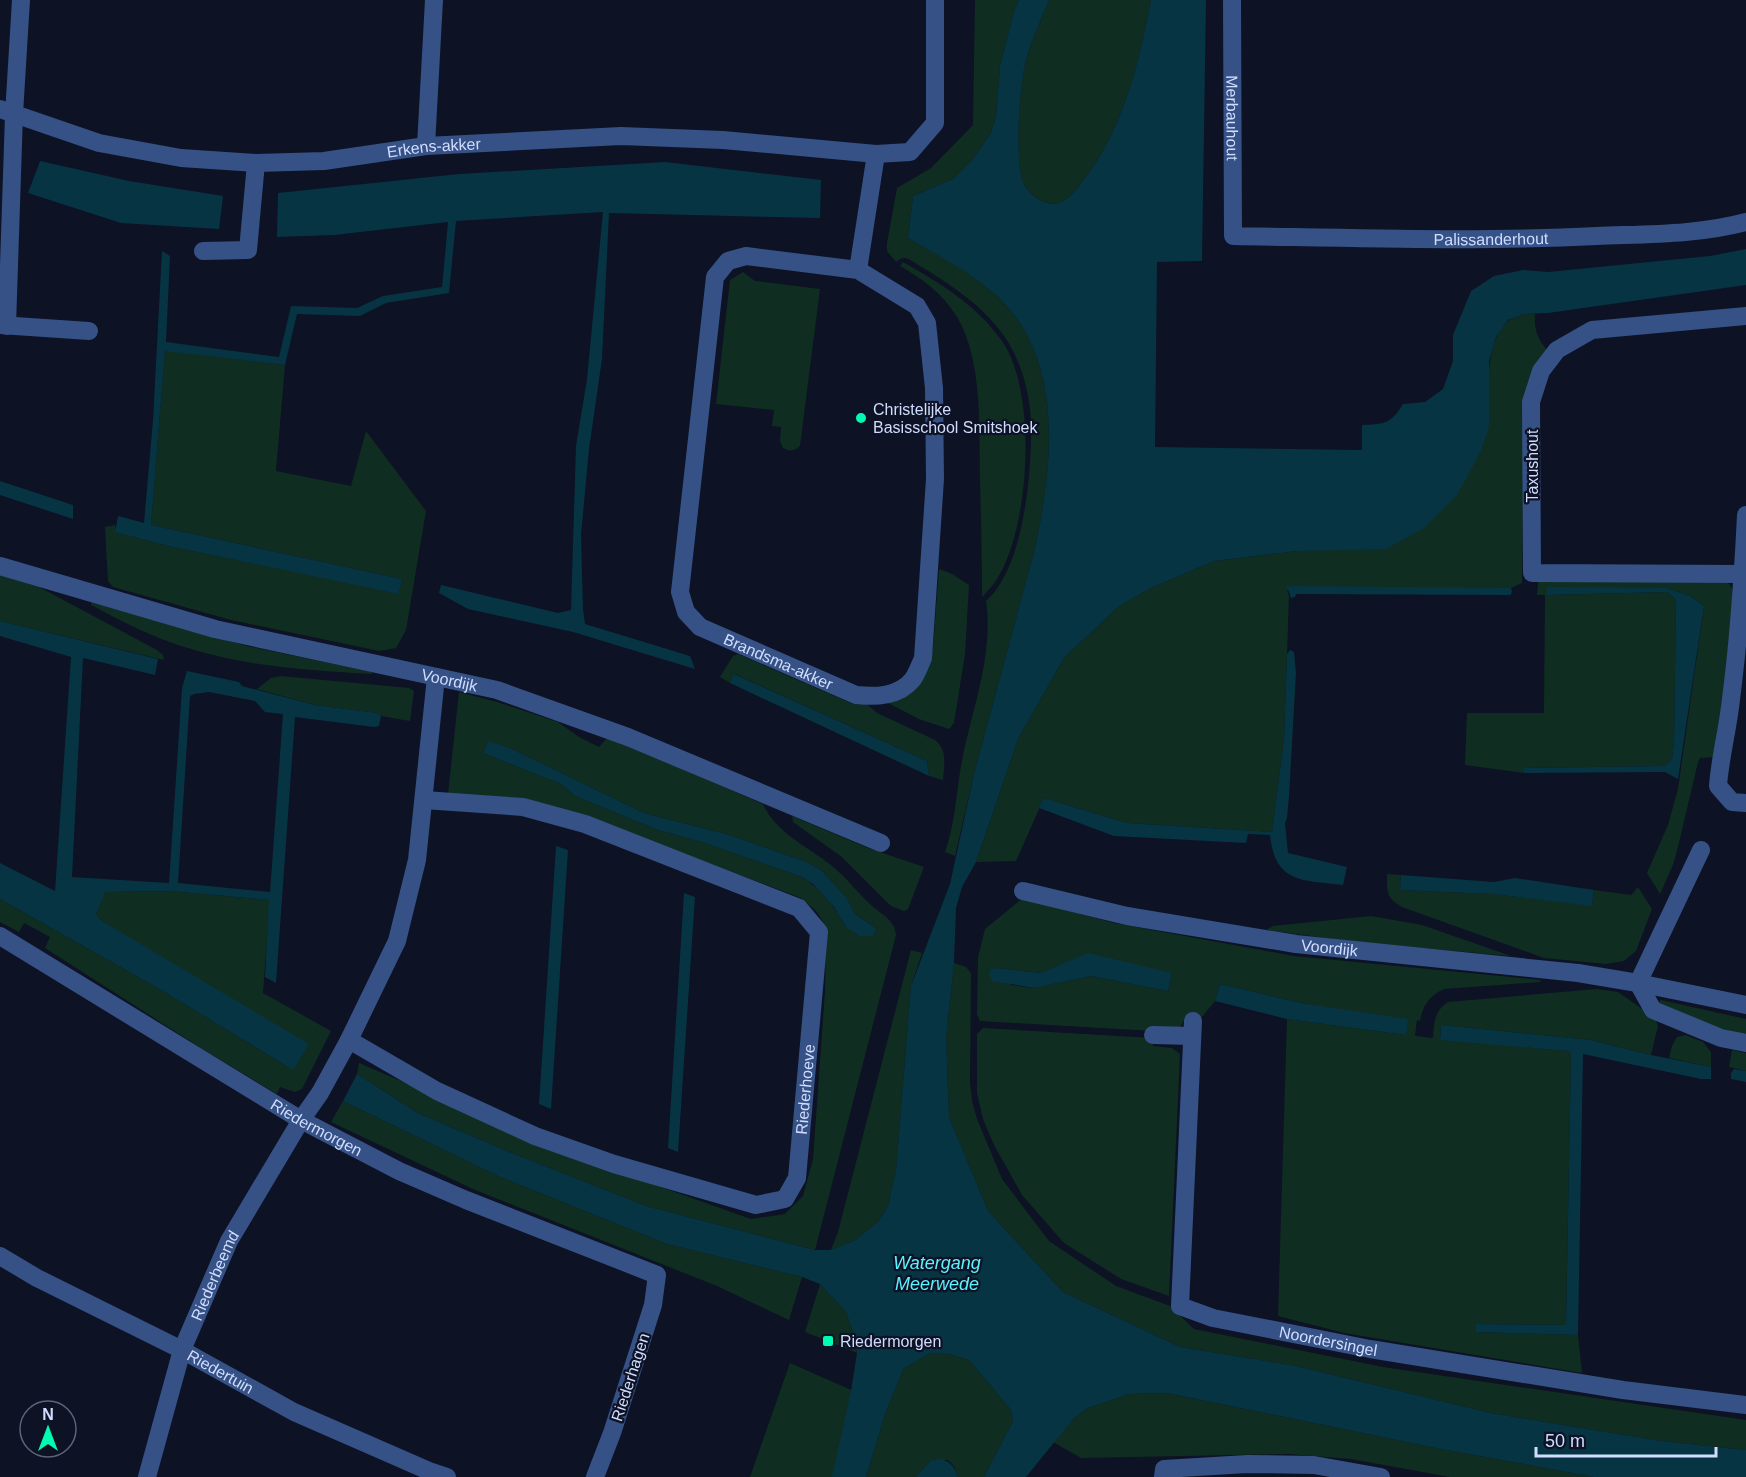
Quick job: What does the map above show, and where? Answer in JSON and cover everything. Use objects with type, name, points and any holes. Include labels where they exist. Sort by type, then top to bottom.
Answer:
[{"type":"street","points":[[21,0],[7,112],[4,326],[89,331]]},
{"type":"street","points":[[426,146],[434,0]]},
{"type":"street","name":"Erkens-akker","points":[[7,112],[99,143],[181,158],[256,163],[324,161],[426,146],[621,136],[723,140],[876,154],[910,152],[935,123],[935,0]]},
{"type":"street","name":"Merbauhout","points":[[1232,0],[1233,236]]},
{"type":"street","points":[[858,270],[876,154]]},
{"type":"street","points":[[203,251],[248,249],[256,163]]},
{"type":"street","name":"Palissanderhout","points":[[1233,236],[1541,239],[1671,233],[1726,228],[1746,222]]},
{"type":"street","name":"Brandsma-akker","points":[[746,256],[858,270],[917,306],[927,323],[934,388],[935,479],[923,658],[912,680],[894,693],[876,697],[856,695],[700,627],[686,612],[680,592],[714,277],[728,261],[746,256]]},
{"type":"street","name":"Taxushout","points":[[1743,574],[1532,573],[1532,402],[1541,372],[1557,350],[1592,330],[1746,316]]},
{"type":"street","points":[[1739,802],[1718,786],[1731,701],[1746,515]]},
{"type":"street","name":"Voordijk","points":[[0,566],[215,630],[497,690],[628,737],[881,843]]},
{"type":"street","points":[[301,1120],[320,1093],[397,941],[417,860],[436,677]]},
{"type":"street","name":"Riederhoeve","points":[[348,1040],[437,1091],[535,1136],[614,1164],[756,1205],[785,1199],[797,1178],[819,932],[799,908],[585,824],[524,807],[424,800]]},
{"type":"street","points":[[1701,850],[1638,983],[1653,1010],[1721,1038],[1746,1043]]},
{"type":"street","name":"Voordijk","points":[[1023,891],[1127,916],[1296,944],[1578,973],[1746,1005]]},
{"type":"street","name":"Riedermorgen","points":[[0,936],[301,1120],[399,1171],[657,1275]]},
{"type":"street","name":"Noordersingel","points":[[1153,1035],[1192,1029],[1180,1306],[1213,1318],[1370,1349],[1623,1390],[1746,1405]]},
{"type":"street","name":"Riederbeemd","points":[[147,1477],[182,1350],[228,1241],[301,1120]]},
{"type":"street","name":"Riedertuin","points":[[0,1256],[37,1278],[182,1350],[294,1412],[447,1477]]},
{"type":"street","name":"Riederhagen","points":[[595,1477],[612,1433],[653,1305],[657,1275]]},
{"type":"street","points":[[1163,1473],[1247,1464],[1314,1465],[1381,1477]]},
{"type":"green space","points":[[975,0],[1019,0],[1000,66],[996,116],[991,133],[972,160],[953,179],[913,196],[908,238],[979,281],[1000,299],[1021,325],[1036,355],[1045,386],[1049,453],[1046,487],[1034,552],[974,774],[955,856],[945,852],[953,820],[965,745],[984,663],[988,622],[986,601],[997,589],[1007,571],[1021,530],[1030,462],[1030,411],[1020,366],[1010,345],[995,324],[962,294],[925,269],[905,258],[896,262],[887,251],[887,243],[897,188],[931,168],[973,125]]},
{"type":"green space","points":[[1049,0],[1151,0],[1136,68],[1112,134],[1077,189],[1060,203],[1054,204],[1038,199],[1025,186],[1021,176],[1018,143],[1026,60]]},
{"type":"green space","points":[[903,262],[957,296],[992,328],[1002,341],[1013,364],[1021,393],[1025,425],[1025,460],[1023,495],[1017,527],[1008,556],[997,579],[982,597],[979,417],[971,353],[957,317],[932,288],[900,266]]},
{"type":"green space","points":[[743,272],[755,281],[820,289],[800,446],[794,450],[783,448],[780,441],[781,427],[772,426],[774,410],[716,404],[730,280]]},
{"type":"green space","points":[[1525,314],[1535,314],[1537,334],[1548,351],[1524,401],[1522,583],[1511,588],[1287,591],[1289,596],[1284,739],[1272,832],[1127,823],[1044,798],[1016,861],[976,862],[1018,739],[1064,658],[1119,606],[1151,588],[1214,561],[1297,551],[1489,426],[1488,385],[1494,342],[1508,321]]},
{"type":"green space","points":[[165,350],[285,365],[276,471],[351,486],[366,431],[426,511],[406,630],[396,648],[379,651],[231,620],[113,587],[108,581],[105,527],[115,525],[116,532],[168,546],[399,593],[402,579],[151,525]]},
{"type":"green space","points":[[939,569],[969,585],[965,654],[954,723],[949,729],[919,719],[888,703],[928,668],[933,648]]},
{"type":"green space","points":[[0,575],[39,587],[157,650],[163,655],[164,660],[0,621]]},
{"type":"green space","points":[[1540,579],[1727,582],[1732,588],[1734,595],[1724,701],[1714,757],[1700,758],[1698,762],[1673,865],[1660,894],[1647,873],[1668,825],[1678,789],[1704,606],[1690,596],[1666,588],[1547,588],[1547,595],[1667,592],[1676,599],[1674,743],[1672,759],[1665,766],[1523,768],[1524,773],[1465,765],[1467,713],[1544,713],[1545,595],[1537,595]]},
{"type":"green space","points":[[91,602],[247,646],[372,672],[372,674],[281,667],[213,655],[152,635],[91,605]]},
{"type":"green space","points":[[738,654],[853,704],[868,705],[877,713],[935,740],[944,753],[943,780],[929,776],[927,761],[735,674],[730,683],[720,677],[733,656]]},
{"type":"green space","points":[[281,676],[409,688],[414,691],[410,721],[381,716],[377,713],[315,705],[257,689],[271,678]]},
{"type":"green space","points":[[459,692],[558,722],[579,737],[599,747],[608,737],[763,804],[775,823],[842,874],[871,905],[890,921],[896,935],[815,1250],[646,1206],[418,1113],[357,1074],[359,1063],[593,1163],[751,1219],[785,1214],[803,1196],[813,1159],[825,991],[826,938],[823,922],[817,912],[801,898],[624,831],[448,794]],"holes":[[[488,742],[512,749],[644,813],[726,834],[807,862],[821,870],[847,898],[855,914],[876,928],[846,927],[827,899],[802,877],[705,843],[655,829],[575,796],[561,784],[483,753]]]},
{"type":"green space","points":[[792,816],[868,848],[924,867],[908,909],[904,911],[891,906],[842,857],[793,822]]},
{"type":"green space","points":[[1387,874],[1401,875],[1400,890],[1492,894],[1592,905],[1594,890],[1631,895],[1638,887],[1652,909],[1636,951],[1624,961],[1606,964],[1544,958],[1402,907],[1388,894]]},
{"type":"green space","points":[[170,891],[270,900],[263,993],[331,1031],[302,1089],[295,1092],[280,1087],[277,1094],[45,948],[50,937],[24,923],[19,932],[0,922],[0,899],[163,991],[293,1070],[96,914],[104,892]]},
{"type":"green space","points":[[1024,897],[1114,923],[1294,956],[1541,980],[1540,982],[1444,989],[1434,995],[1425,1006],[1420,1021],[1417,1020],[1415,1036],[1433,1038],[1437,1013],[1448,1002],[1597,989],[1618,992],[1655,1018],[1658,1026],[1651,1055],[1590,1040],[1441,1025],[1440,1039],[1568,1051],[1571,1054],[1566,1325],[1476,1324],[1477,1332],[1578,1335],[1582,1373],[1344,1333],[1278,1316],[1287,1019],[1406,1035],[1306,1004],[1220,984],[1215,1001],[1201,1018],[1185,1016],[1180,1027],[1170,1032],[980,1021],[977,1014],[978,957],[985,929]],"holes":[[[996,968],[1041,973],[1172,973],[1168,991],[1091,976],[1033,988],[1011,985]]]},
{"type":"green space","points":[[1371,916],[1422,925],[1511,956],[1356,942],[1266,930],[1273,926]]},
{"type":"green space","points":[[911,950],[922,953],[911,986],[896,1170],[888,1206],[878,1222],[855,1240],[831,1250],[838,1232]]},
{"type":"green space","points":[[954,963],[966,967],[971,973],[970,1082],[972,1101],[1002,1179],[1049,1241],[1116,1286],[1170,1306],[1194,1329],[1383,1367],[1746,1420],[1746,1450],[1661,1441],[1491,1413],[1296,1366],[1180,1347],[1063,1292],[988,1211],[949,1117],[946,1037]]},
{"type":"green space","points":[[1661,1000],[1746,1019],[1746,1035],[1717,1028],[1660,1004]]},
{"type":"green space","points":[[983,1028],[1152,1038],[1153,1046],[1172,1048],[1180,1054],[1169,1296],[1121,1279],[1064,1243],[1022,1195],[994,1145],[983,1119],[977,1093],[977,1034]]},
{"type":"green space","points":[[1686,1035],[1703,1042],[1711,1052],[1711,1067],[1669,1058],[1677,1037]]},
{"type":"green space","points":[[1732,1050],[1746,1053],[1746,1071],[1729,1067]]},
{"type":"green space","points":[[343,1101],[498,1176],[667,1244],[802,1277],[789,1320],[717,1286],[473,1189],[331,1122]]},
{"type":"green space","points":[[820,1284],[846,1312],[857,1353],[805,1332]]},
{"type":"green space","points":[[931,1353],[946,1353],[969,1360],[1011,1410],[1013,1421],[984,1477],[958,1477],[954,1466],[948,1460],[930,1461],[916,1477],[866,1477],[886,1411],[904,1368]]},
{"type":"green space","points":[[790,1363],[858,1393],[838,1477],[750,1477]]},
{"type":"green space","points":[[1167,1393],[1441,1449],[1594,1477],[1450,1477],[1351,1459],[1289,1454],[1081,1458],[1053,1442],[1074,1418],[1088,1408],[1129,1394]]},
{"type":"water","name":"Watergang Meerwede","points":[[1019,0],[1049,0],[1026,60],[1018,143],[1021,176],[1025,186],[1038,199],[1054,204],[1060,203],[1077,189],[1112,134],[1136,68],[1151,0],[1206,0],[1202,261],[1157,262],[1155,447],[1362,450],[1362,425],[1386,422],[1395,416],[1403,404],[1425,402],[1443,389],[1453,361],[1453,335],[1471,291],[1494,276],[1523,270],[1548,272],[1710,256],[1746,249],[1746,285],[1548,313],[1525,314],[1508,320],[1496,337],[1489,361],[1489,426],[1481,451],[1457,495],[1424,528],[1386,549],[1297,551],[1214,561],[1151,588],[1119,606],[1064,658],[1018,739],[976,862],[962,887],[956,908],[954,963],[946,1037],[949,1117],[988,1211],[1063,1292],[1180,1347],[1296,1366],[1491,1413],[1661,1441],[1746,1450],[1746,1477],[1594,1477],[1441,1449],[1167,1393],[1129,1394],[1088,1408],[1074,1418],[1026,1477],[984,1477],[1013,1421],[1011,1410],[969,1360],[946,1353],[931,1353],[904,1368],[886,1411],[866,1477],[832,1477],[857,1353],[846,1312],[820,1284],[802,1277],[667,1244],[498,1176],[343,1101],[357,1074],[418,1113],[646,1206],[815,1250],[831,1250],[855,1240],[878,1222],[888,1206],[896,1170],[911,986],[950,884],[974,774],[1034,552],[1046,487],[1049,453],[1049,420],[1045,386],[1036,355],[1021,325],[1000,299],[979,281],[908,238],[913,196],[953,179],[972,160],[991,133],[996,116],[1000,66]]},
{"type":"water","points":[[40,161],[129,181],[223,196],[219,229],[121,223],[28,193]]},
{"type":"water","points":[[665,162],[821,180],[820,218],[609,213],[602,359],[589,449],[581,535],[585,624],[690,656],[695,669],[573,632],[468,609],[439,593],[441,585],[558,613],[571,610],[576,446],[587,379],[603,212],[456,221],[449,293],[386,303],[360,316],[297,314],[285,365],[165,351],[151,525],[402,579],[399,594],[168,546],[115,532],[118,516],[144,523],[153,420],[162,251],[170,256],[166,342],[279,357],[291,306],[357,308],[383,296],[442,287],[448,222],[334,235],[277,237],[278,193],[459,174]]},
{"type":"water","points":[[0,481],[73,505],[73,519],[0,495]]},
{"type":"water","points":[[1287,586],[1511,588],[1512,591],[1511,595],[1296,594],[1291,598]]},
{"type":"water","points":[[1547,587],[1666,588],[1690,596],[1704,606],[1678,779],[1665,772],[1524,773],[1523,768],[1665,766],[1672,759],[1674,743],[1676,599],[1667,592],[1547,595]]},
{"type":"water","points":[[0,621],[158,659],[155,675],[83,658],[72,877],[169,883],[182,688],[187,671],[239,682],[242,686],[315,705],[377,713],[381,716],[379,726],[374,727],[295,717],[276,983],[265,977],[269,900],[170,891],[105,892],[96,914],[102,921],[309,1044],[293,1070],[163,991],[0,899],[0,863],[55,891],[71,657],[0,636]],"holes":[[[209,692],[255,701],[265,712],[283,714],[270,892],[178,883],[190,696]]]},
{"type":"water","points":[[1290,650],[1294,652],[1296,673],[1289,796],[1285,823],[1288,853],[1347,867],[1343,885],[1304,880],[1285,871],[1278,863],[1273,851],[1270,835],[1248,834],[1246,843],[1114,836],[1039,808],[1044,798],[1127,823],[1272,832],[1284,739],[1287,654]]},
{"type":"water","points":[[734,674],[927,761],[929,776],[730,683]]},
{"type":"water","points":[[488,741],[512,749],[644,813],[726,834],[807,862],[821,870],[847,898],[855,914],[876,928],[873,936],[859,936],[846,927],[834,907],[813,884],[802,877],[705,843],[655,829],[575,796],[561,784],[483,753]]},
{"type":"water","points":[[556,846],[568,850],[551,1109],[539,1104]]},
{"type":"water","points":[[1401,875],[1494,882],[1515,878],[1594,890],[1592,906],[1492,894],[1400,890]]},
{"type":"water","points":[[684,893],[695,897],[678,1152],[668,1148]]},
{"type":"water","points":[[1088,953],[1172,973],[1168,991],[1091,976],[1034,988],[992,981],[989,974],[991,969],[996,968],[1041,973]]},
{"type":"water","points":[[1220,984],[1306,1004],[1408,1019],[1406,1035],[1287,1019],[1215,1001]]},
{"type":"water","points":[[1441,1025],[1590,1040],[1711,1067],[1711,1079],[1701,1079],[1583,1054],[1578,1335],[1476,1332],[1476,1324],[1566,1325],[1571,1054],[1568,1051],[1440,1040]]},
{"type":"water","points":[[1734,1069],[1746,1071],[1746,1082],[1731,1079]]},
{"type":"water","points":[[939,1459],[952,1465],[958,1477],[916,1477],[930,1461]]},
{"type":"place","name":"Christelijke Basisschool Smitshoek","points":[[861,418]]},
{"type":"place","name":"Riedermorgen","points":[[828,1341]]}]
